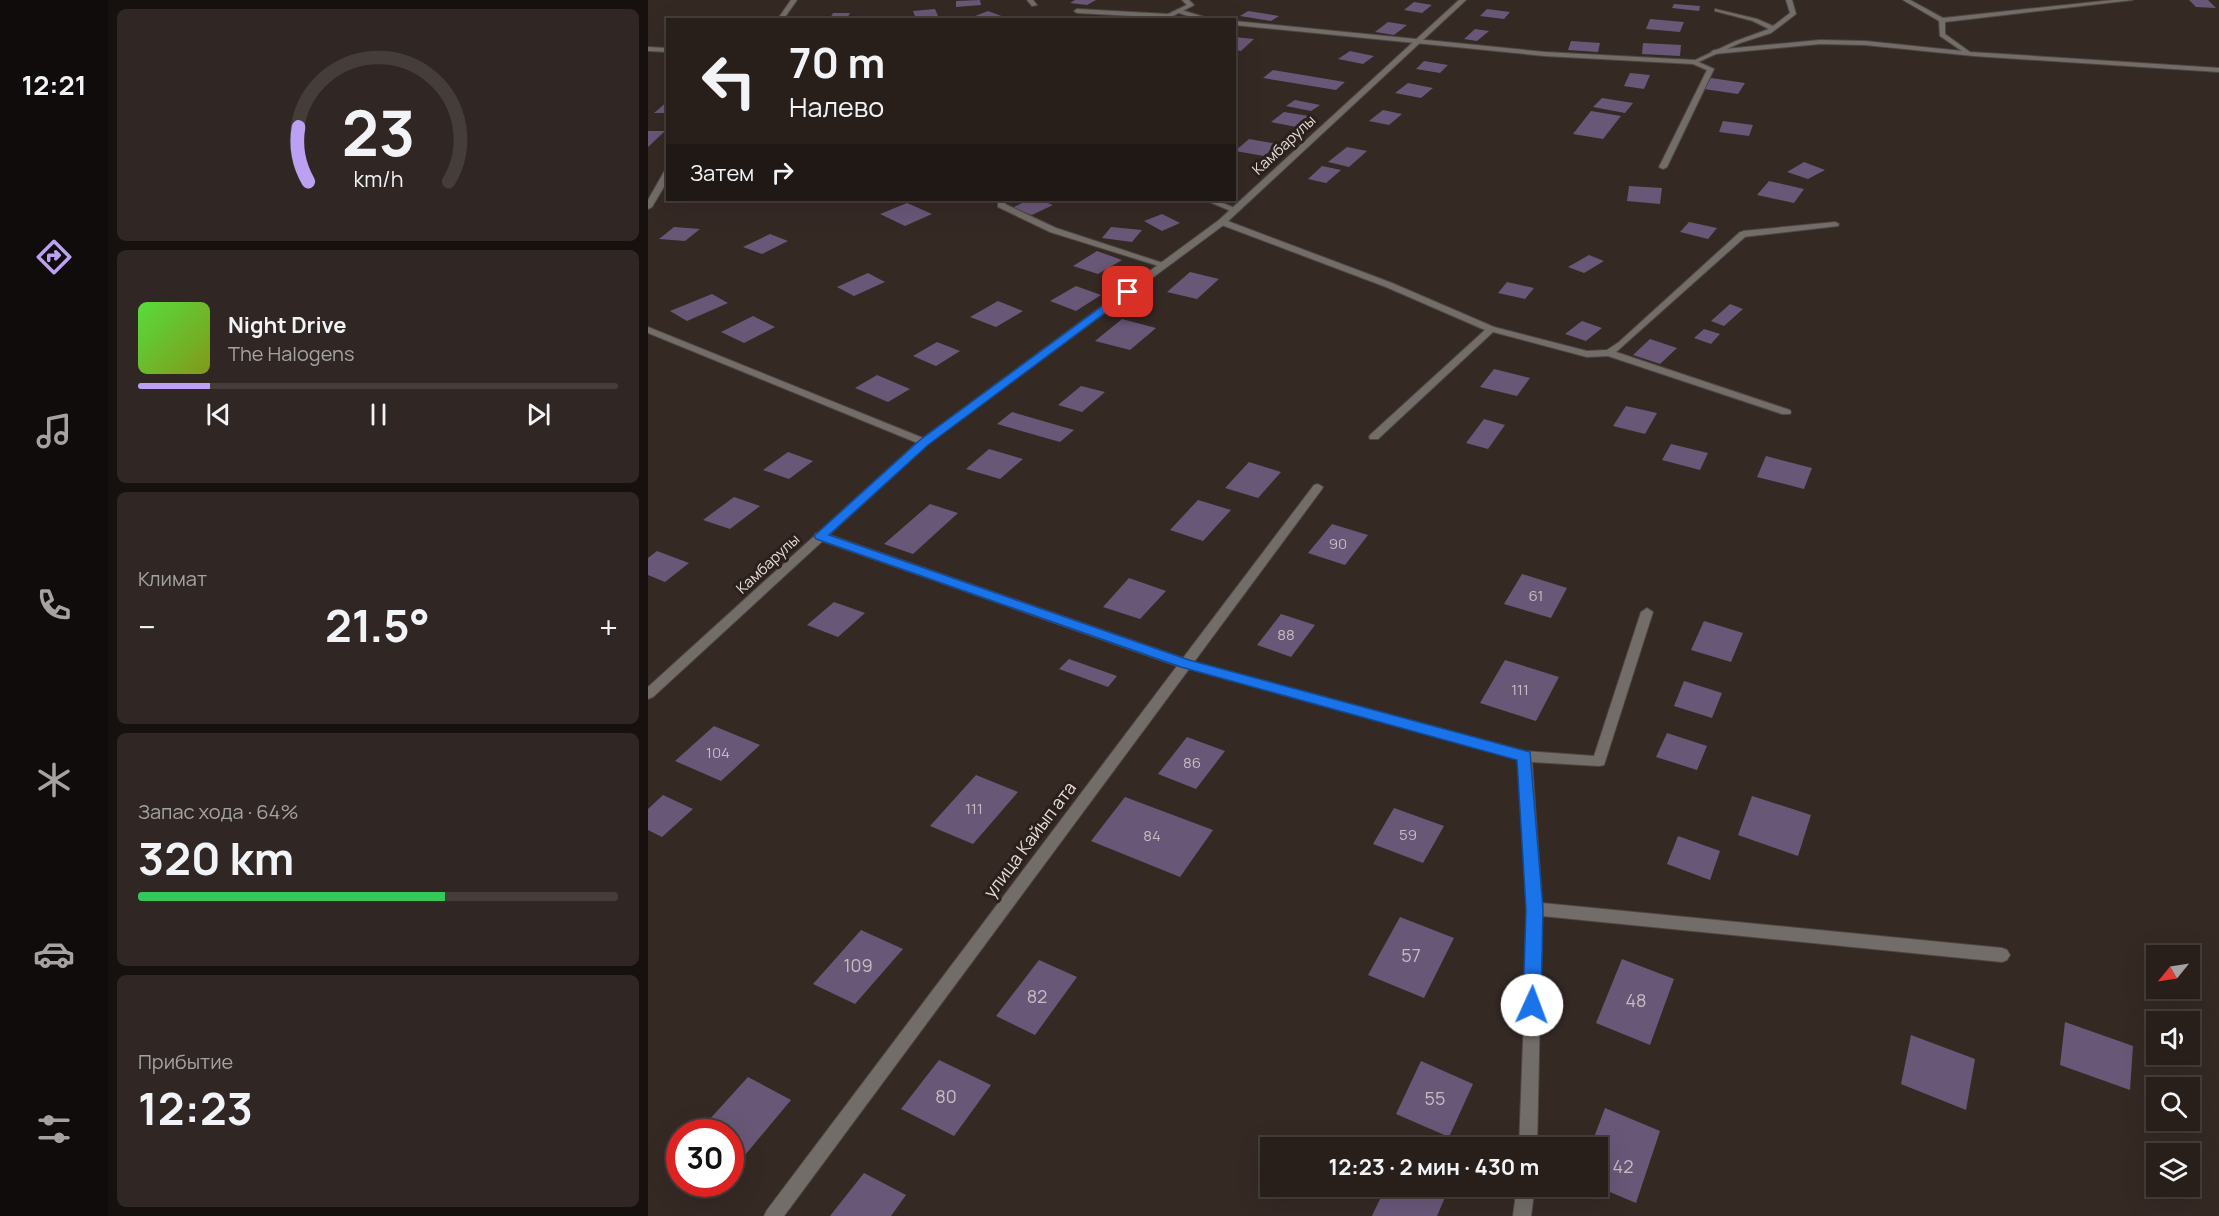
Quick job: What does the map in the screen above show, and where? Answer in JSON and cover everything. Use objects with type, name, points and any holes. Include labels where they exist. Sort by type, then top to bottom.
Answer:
[{"type":"street","points":[[781,18],[794,0]]},
{"type":"street","points":[[1077,11],[1168,16],[1191,5],[1185,0]]},
{"type":"street","name":"Камбарулы","points":[[648,694],[924,442],[1222,222],[1463,0]]},
{"type":"street","points":[[1694,62],[1774,29],[1793,14],[1789,0]]},
{"type":"street","points":[[1906,0],[1942,20],[2130,0]]},
{"type":"street","points":[[1717,10],[1755,20],[1774,29]]},
{"type":"street","points":[[1178,11],[1202,18]]},
{"type":"street","points":[[1942,20],[1942,35],[1974,54]]},
{"type":"street","points":[[1236,23],[1545,54],[1694,62],[1711,69],[1663,167]]},
{"type":"street","points":[[1714,52],[1820,42],[1865,43],[1974,54],[2219,70]]},
{"type":"street","points":[[648,50],[666,50]]},
{"type":"street","points":[[648,207],[666,176]]},
{"type":"street","points":[[1002,201],[1001,204],[1053,230],[1165,265]]},
{"type":"street","points":[[1212,201],[1236,210]]},
{"type":"street","points":[[1222,222],[1389,285],[1491,329],[1587,354],[1609,353],[1786,412]]},
{"type":"street","points":[[1609,353],[1622,344],[1743,234],[1835,224]]},
{"type":"street","points":[[1374,437],[1491,329]]},
{"type":"street","points":[[648,330],[924,442]]},
{"type":"street","name":"улица Кайып ата","points":[[773,1216],[1318,487]]},
{"type":"street","points":[[820,536],[1186,664],[1525,756],[1599,760],[1647,612]]},
{"type":"street","points":[[1525,756],[1535,909],[1528,1137]]},
{"type":"street","points":[[1535,909],[2002,955]]},
{"type":"street","points":[[1522,1216],[1525,1197]]},
{"type":"building","points":[[980,0],[981,5],[956,7],[956,1]]},
{"type":"building","points":[[1075,0],[1096,0],[1087,5],[1070,3]]},
{"type":"building","points":[[2189,0],[2208,0],[2216,8],[2196,7]]},
{"type":"building","points":[[1414,2],[1432,5],[1422,13],[1404,10]]},
{"type":"building","points":[[1674,4],[1700,6],[1699,11],[1672,8]]},
{"type":"building","points":[[935,9],[938,16],[916,18],[913,11]]},
{"type":"building","points":[[1487,9],[1510,12],[1504,19],[1480,16]]},
{"type":"building","points":[[988,11],[1004,17],[1001,18],[970,18]]},
{"type":"building","points":[[1248,11],[1279,16],[1271,21],[1240,16]]},
{"type":"building","points":[[833,13],[850,13],[847,18],[830,18]]},
{"type":"building","points":[[1650,19],[1684,22],[1680,32],[1646,29]]},
{"type":"building","points":[[1388,22],[1407,25],[1394,35],[1375,32]]},
{"type":"building","points":[[1475,29],[1489,31],[1477,41],[1464,39]]},
{"type":"building","points":[[1236,37],[1254,39],[1241,51],[1236,50]]},
{"type":"building","points":[[1571,41],[1600,43],[1598,52],[1568,50]]},
{"type":"building","points":[[1643,43],[1681,45],[1680,56],[1642,54]]},
{"type":"building","points":[[1350,51],[1374,56],[1363,64],[1338,59]]},
{"type":"building","points":[[1424,61],[1448,65],[1440,73],[1416,69]]},
{"type":"building","points":[[1273,70],[1345,82],[1336,90],[1263,78]]},
{"type":"building","points":[[1630,73],[1650,75],[1644,89],[1624,86]]},
{"type":"building","points":[[1711,78],[1745,83],[1738,94],[1704,89]]},
{"type":"building","points":[[1408,83],[1433,88],[1421,98],[1395,93]]},
{"type":"building","points":[[1602,98],[1633,103],[1625,113],[1593,107]]},
{"type":"building","points":[[1295,100],[1320,105],[1311,111],[1286,106]]},
{"type":"building","points":[[666,103],[666,113],[654,113]]},
{"type":"building","points":[[1383,110],[1402,114],[1389,125],[1369,121]]},
{"type":"building","points":[[1591,111],[1621,116],[1603,139],[1573,134]]},
{"type":"building","points":[[1284,112],[1309,116],[1296,127],[1271,122]]},
{"type":"building","points":[[1723,121],[1753,125],[1749,136],[1719,132]]},
{"type":"building","points":[[648,131],[665,131],[648,147]]},
{"type":"building","points":[[1249,139],[1278,144],[1264,156],[1236,150]]},
{"type":"building","points":[[1347,147],[1367,151],[1349,167],[1328,162]]},
{"type":"building","points":[[1804,162],[1825,170],[1808,179],[1787,172]]},
{"type":"building","points":[[1322,166],[1341,170],[1326,183],[1308,179]]},
{"type":"building","points":[[1769,181],[1804,189],[1794,203],[1757,195]]},
{"type":"building","points":[[1629,186],[1662,188],[1660,204],[1627,201]]},
{"type":"building","points":[[1026,201],[1042,201],[1053,205],[1032,215],[1012,208]]},
{"type":"building","points":[[907,203],[932,214],[905,226],[880,214]]},
{"type":"building","points":[[1162,214],[1180,223],[1162,231],[1144,221]]},
{"type":"building","points":[[1689,222],[1717,228],[1708,239],[1680,232]]},
{"type":"building","points":[[674,227],[700,229],[685,241],[659,239]]},
{"type":"building","points":[[1111,227],[1142,230],[1132,242],[1102,238]]},
{"type":"building","points":[[770,234],[788,241],[762,254],[743,247]]},
{"type":"building","points":[[1097,251],[1122,260],[1098,274],[1073,266]]},
{"type":"building","points":[[1589,255],[1604,261],[1584,273],[1568,267]]},
{"type":"building","points":[[1190,272],[1219,279],[1197,299],[1167,292]]},
{"type":"building","points":[[868,273],[885,282],[854,296],[837,287]]},
{"type":"building","points":[[1507,282],[1534,288],[1525,299],[1498,293]]},
{"type":"building","points":[[1076,286],[1101,295],[1076,311],[1050,301]]},
{"type":"building","points":[[712,294],[728,303],[687,321],[670,311]]},
{"type":"building","points":[[998,301],[1023,311],[996,327],[970,317]]},
{"type":"building","points":[[1730,304],[1743,309],[1724,326],[1711,321]]},
{"type":"building","points":[[753,316],[775,327],[744,343],[721,332]]},
{"type":"building","points":[[1122,319],[1156,328],[1130,350],[1095,341]]},
{"type":"building","points":[[1582,321],[1602,328],[1586,341],[1565,334]]},
{"type":"building","points":[[1704,329],[1720,334],[1711,344],[1694,338]]},
{"type":"building","points":[[1650,339],[1677,348],[1660,364],[1633,355]]},
{"type":"building","points":[[937,342],[960,351],[936,366],[913,356]]},
{"type":"building","points":[[1494,369],[1530,378],[1517,396],[1480,387]]},
{"type":"building","points":[[877,375],[910,389],[888,402],[855,388]]},
{"type":"building","points":[[1081,386],[1105,392],[1082,412],[1058,405]]},
{"type":"building","points":[[1626,406],[1657,413],[1645,434],[1613,426]]},
{"type":"building","points":[[1012,412],[1074,430],[1060,442],[997,424]]},
{"type":"building","points":[[1484,419],[1505,425],[1488,449],[1466,443]]},
{"type":"building","points":[[1671,444],[1708,453],[1700,470],[1662,460]]},
{"type":"building","points":[[989,449],[1023,459],[1000,479],[966,469]]},
{"type":"building","points":[[788,452],[813,461],[789,479],[763,470]]},
{"type":"building","points":[[1766,456],[1812,468],[1804,489],[1757,477]]},
{"type":"building","points":[[1249,462],[1281,472],[1258,498],[1225,488]]},
{"type":"building","points":[[734,497],[760,506],[730,529],[703,520]]},
{"type":"building","points":[[1198,500],[1231,510],[1203,541],[1170,530]]},
{"type":"building","points":[[930,504],[958,513],[913,554],[884,544]]},
{"type":"building","points":[[1332,524],[1368,535],[1345,565],[1308,553]]},
{"type":"building","points":[[657,551],[689,563],[665,582],[648,575],[648,558]]},
{"type":"building","points":[[1522,574],[1567,588],[1551,618],[1504,604]]},
{"type":"building","points":[[1129,578],[1166,591],[1140,619],[1103,607]]},
{"type":"building","points":[[834,602],[865,613],[838,637],[807,625]]},
{"type":"building","points":[[1281,614],[1315,625],[1291,657],[1257,645]]},
{"type":"building","points":[[1704,621],[1743,633],[1731,662],[1691,650]]},
{"type":"building","points":[[1069,659],[1117,676],[1108,687],[1059,669]]},
{"type":"building","points":[[1505,660],[1559,677],[1536,721],[1480,703]]},
{"type":"building","points":[[1684,681],[1722,693],[1712,718],[1674,706]]},
{"type":"building","points":[[714,726],[760,745],[721,781],[675,761]]},
{"type":"building","points":[[1667,733],[1707,746],[1697,770],[1656,757]]},
{"type":"building","points":[[1187,737],[1225,751],[1196,789],[1158,774]]},
{"type":"building","points":[[976,775],[1018,792],[973,844],[930,826]]},
{"type":"building","points":[[663,795],[693,809],[662,837],[648,830],[648,809]]},
{"type":"building","points":[[1752,796],[1811,815],[1798,856],[1738,835]]},
{"type":"building","points":[[1125,797],[1213,830],[1180,877],[1091,841]]},
{"type":"building","points":[[1394,808],[1444,826],[1423,863],[1373,844]]},
{"type":"building","points":[[1678,836],[1720,851],[1710,880],[1667,864]]},
{"type":"building","points":[[1400,917],[1454,938],[1424,998],[1368,975]]},
{"type":"building","points":[[861,930],[903,949],[855,1004],[813,984]]},
{"type":"building","points":[[1622,959],[1674,979],[1650,1045],[1596,1023]]},
{"type":"building","points":[[1039,960],[1077,977],[1035,1035],[996,1016]]},
{"type":"building","points":[[2065,1022],[2133,1046],[2130,1090],[2060,1065]]},
{"type":"building","points":[[1911,1035],[1975,1059],[1966,1110],[1901,1084]]},
{"type":"building","points":[[939,1060],[991,1085],[954,1136],[901,1109]]},
{"type":"building","points":[[1421,1061],[1473,1084],[1449,1137],[1396,1114]]},
{"type":"building","points":[[748,1077],[791,1100],[744,1156],[744,1119],[710,1119]]},
{"type":"building","points":[[1605,1108],[1660,1131],[1636,1203],[1608,1191],[1608,1137],[1594,1137]]},
{"type":"building","points":[[864,1173],[906,1195],[891,1216],[830,1216]]},
{"type":"building","points":[[1381,1197],[1445,1197],[1437,1216],[1372,1216]]},
{"type":"route","points":[[1128,292],[924,442],[820,536],[1186,664],[1525,756],[1535,909],[1532,1005]]}]
